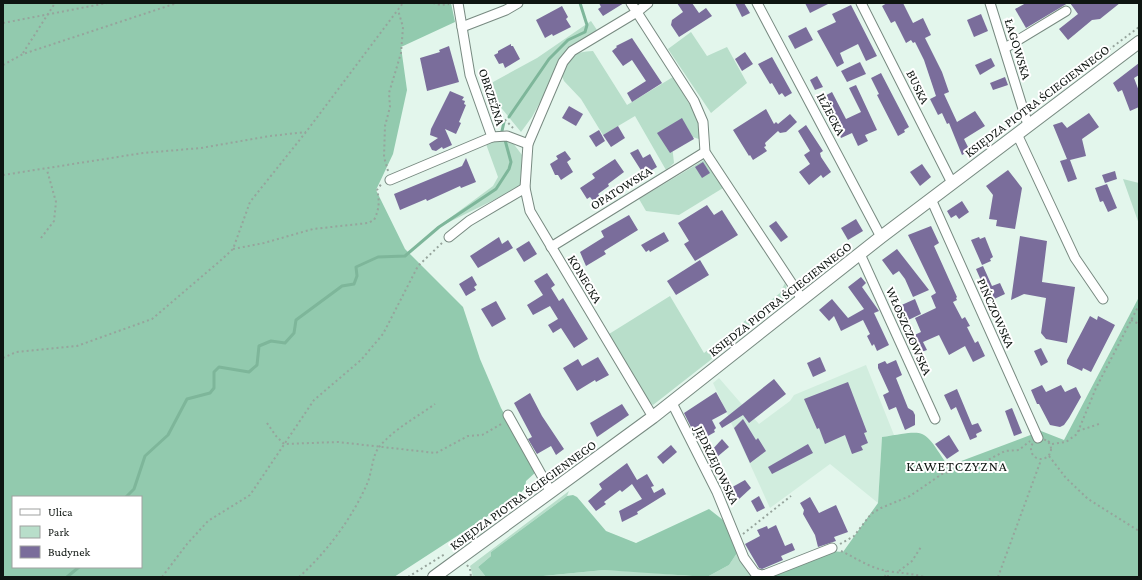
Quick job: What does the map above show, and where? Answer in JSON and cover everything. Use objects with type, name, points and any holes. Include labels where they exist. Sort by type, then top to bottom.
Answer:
[{"type":"street","name":"OBRZEŻNA","points":[[390,180],[492,137],[470,75],[458,3]]},
{"type":"street","points":[[462,27],[506,10],[518,3]]},
{"type":"street","points":[[631,3],[694,101],[703,122],[705,152],[802,299]]},
{"type":"street","name":"KONECKA","points":[[648,3],[637,12],[572,51],[563,62],[528,144],[525,188],[530,211],[653,417]]},
{"type":"street","name":"IŁŻECKA","points":[[757,3],[881,237]]},
{"type":"street","name":"BUSKA","points":[[861,3],[952,183]]},
{"type":"street","name":"ŁAGOWSKA","points":[[990,3],[1028,125]]},
{"type":"street","points":[[1004,48],[1066,11]]},
{"type":"street","name":"KSIĘDZA PIOTRA ŚCIEGIENNEGO","points":[[439,575],[672,403],[881,237],[1139,42]]},
{"type":"street","points":[[1017,134],[1075,258],[1103,299]]},
{"type":"street","points":[[492,137],[507,136],[528,144]]},
{"type":"street","name":"OPATOWSKA","points":[[551,247],[705,152]]},
{"type":"street","points":[[449,237],[469,221],[525,188]]},
{"type":"street","name":"PIŃCZOWSKA","points":[[931,199],[1037,436]]},
{"type":"street","name":"WŁOSZCZOWSKA","points":[[860,254],[935,419]]},
{"type":"street","name":"JĘDRZEJOWSKA","points":[[672,403],[717,492],[748,565],[755,573],[762,575],[832,548]]},
{"type":"street","points":[[507,418],[552,492]]},
{"type":"path","points":[[22,54],[55,3]]},
{"type":"path","points":[[3,23],[107,3]]},
{"type":"path","points":[[3,65],[22,54],[177,3]]},
{"type":"path","points":[[3,358],[16,352],[77,346],[152,319],[233,249],[250,202],[306,132],[403,3]]},
{"type":"path","points":[[433,3],[441,5],[458,3]]},
{"type":"path","points":[[233,249],[264,243],[313,229],[368,223],[374,220],[378,212],[379,198],[376,190],[382,183],[390,180],[384,157],[385,126],[390,107],[389,93],[401,53],[403,27],[398,10]]},
{"type":"path","points":[[487,101],[510,123],[516,133],[517,139]]},
{"type":"path","points":[[3,175],[47,170],[143,153],[201,148],[270,136],[306,132]]},
{"type":"path","points":[[41,238],[54,221],[56,202],[47,170]]},
{"type":"path","points":[[162,577],[187,544],[208,521],[250,495],[314,400],[361,360],[383,334],[418,266],[449,237]]},
{"type":"path","points":[[1078,431],[1096,388],[1139,305]]},
{"type":"path","points":[[1131,319],[1139,324]]},
{"type":"path","points":[[299,577],[312,566],[345,524],[368,483],[378,448],[396,432],[435,404]]},
{"type":"path","points":[[267,423],[284,444],[338,442],[378,448],[436,453],[468,436],[482,435],[507,418]]},
{"type":"path","points":[[1037,436],[1052,444],[1066,442],[1078,431],[1099,424]]},
{"type":"path","points":[[1037,436],[1032,444],[1031,451],[1036,458],[1041,460]]},
{"type":"path","points":[[832,548],[854,536],[871,514],[881,508],[910,496],[942,474],[984,462],[1005,451],[1019,450],[1037,436]]},
{"type":"path","points":[[1048,441],[1050,448],[1049,456],[1066,478],[1088,499],[1139,531]]},
{"type":"path","points":[[998,577],[1041,460],[1049,456]]},
{"type":"path","points":[[736,539],[792,496]]},
{"type":"path","points":[[898,572],[912,561],[921,547]]},
{"type":"path","points":[[832,548],[857,561],[887,571],[924,577]]},
{"type":"path","points":[[408,577],[446,553]]},
{"type":"path","points":[[886,577],[887,571]]},
{"type":"path","points":[[414,577],[416,573]]},
{"type":"shaded area","points":[[866,365],[894,435],[882,437],[878,503],[830,464],[770,508],[713,383],[719,378],[759,424],[790,401],[794,395]]},
{"type":"green space","points":[[3,3],[451,3],[455,22],[401,47],[407,90],[393,154],[376,190],[405,249],[463,307],[480,359],[501,408],[536,472],[526,481],[525,488],[517,497],[394,577],[3,577]]},
{"type":"green space","points":[[591,21],[597,30],[565,56],[532,117],[521,132],[484,87],[537,58]]},
{"type":"green space","points":[[691,32],[707,56],[727,47],[747,83],[711,113],[668,49]]},
{"type":"green space","points":[[593,51],[627,105],[673,77],[699,120],[699,139],[686,135],[672,145],[674,163],[666,170],[635,116],[603,135],[581,99],[564,81],[561,74],[570,59],[581,52]]},
{"type":"green space","points":[[503,138],[513,143],[522,155],[520,187],[435,229],[493,186],[498,177],[486,144]]},
{"type":"green space","points":[[704,160],[723,188],[679,215],[646,211],[639,199]]},
{"type":"green space","points":[[1123,179],[1139,183],[1139,224]]},
{"type":"green space","points":[[785,283],[788,292],[787,298],[653,405],[648,401],[609,334],[670,296],[704,353],[780,293]]},
{"type":"green space","points":[[1139,297],[1139,577],[764,577],[830,551],[843,552],[878,503],[882,437],[908,433],[922,434],[933,444],[948,466],[1041,431],[1064,440]]},
{"type":"green space","points":[[569,491],[567,496],[491,552],[491,556],[478,567],[486,577],[473,577],[470,566]]},
{"type":"green space","points":[[573,495],[577,497],[606,531],[636,543],[709,509],[723,520],[737,553],[729,565],[707,577],[604,570],[533,577],[486,577],[478,567],[491,556],[491,552],[567,496]]},
{"type":"green space","points":[[737,553],[742,563],[756,577],[707,577],[729,565]]},
{"type":"green space","points":[[604,570],[645,572],[700,577],[533,577]]},
{"type":"building","points":[[599,3],[624,3],[603,16],[598,9],[601,7]]},
{"type":"building","points":[[677,3],[692,3],[699,13],[706,8],[712,16],[679,37],[671,25],[672,20],[683,12]]},
{"type":"building","points":[[735,3],[744,3],[750,13],[742,17]]},
{"type":"building","points":[[805,3],[830,3],[810,13]]},
{"type":"building","points":[[887,3],[903,3],[913,23],[923,18],[931,35],[925,38],[942,72],[949,92],[944,94],[957,122],[975,111],[985,126],[964,139],[970,151],[962,155],[949,123],[947,124],[942,113],[938,115],[930,99],[936,96],[924,60],[915,42],[913,43],[911,40],[906,43],[895,21],[891,23],[882,6]]},
{"type":"building","points":[[1026,3],[1068,3],[1026,28],[1015,9]]},
{"type":"building","points":[[1070,3],[1120,3],[1100,19],[1092,20],[1068,40],[1059,29],[1078,14]]},
{"type":"building","points":[[851,5],[877,56],[866,61],[858,44],[840,53],[844,63],[837,67],[817,31],[836,22],[832,14]]},
{"type":"building","points":[[562,6],[568,17],[566,19],[571,27],[553,36],[552,34],[545,38],[536,20]]},
{"type":"building","points":[[981,14],[988,31],[974,37],[967,20]]},
{"type":"building","points":[[806,27],[813,40],[795,49],[788,36]]},
{"type":"building","points":[[632,38],[662,83],[632,102],[627,93],[646,81],[632,60],[623,66],[612,51],[617,47],[616,46]]},
{"type":"building","points":[[511,44],[520,59],[505,68],[503,63],[499,64],[494,55]]},
{"type":"building","points":[[449,46],[459,82],[427,91],[420,58],[440,52],[439,50]]},
{"type":"building","points":[[745,52],[753,64],[742,71],[735,59]]},
{"type":"building","points":[[772,57],[792,93],[785,97],[782,93],[779,95],[772,83],[770,84],[758,64]]},
{"type":"building","points":[[991,58],[995,66],[980,75],[975,65]]},
{"type":"building","points":[[860,62],[866,74],[847,82],[841,71]]},
{"type":"building","points":[[1139,63],[1139,75],[1134,78],[1139,91],[1139,107],[1130,111],[1122,90],[1118,92],[1113,83]]},
{"type":"building","points":[[881,73],[909,127],[904,130],[905,132],[898,136],[877,95],[879,94],[871,78]]},
{"type":"building","points":[[817,76],[823,87],[815,90],[810,80]]},
{"type":"building","points":[[1005,77],[1008,85],[993,90],[990,83]]},
{"type":"building","points":[[856,85],[877,130],[865,135],[868,141],[858,146],[852,133],[841,138],[821,98],[832,92],[846,119],[861,112],[849,88]]},
{"type":"building","points":[[450,91],[464,97],[462,100],[465,101],[464,104],[466,105],[459,122],[461,123],[456,134],[445,129],[452,145],[443,149],[442,147],[436,151],[432,150],[429,144],[438,138],[430,135],[431,129]]},
{"type":"building","points":[[569,106],[583,114],[576,126],[562,118]]},
{"type":"building","points":[[766,109],[774,124],[776,122],[778,124],[790,114],[797,122],[786,132],[780,133],[778,131],[765,143],[766,146],[764,147],[767,151],[753,160],[733,130]]},
{"type":"building","points":[[1089,113],[1099,127],[1082,139],[1086,156],[1070,160],[1077,179],[1068,182],[1060,161],[1067,159],[1053,125],[1062,122],[1067,128]]},
{"type":"building","points":[[682,118],[694,139],[670,153],[657,133]]},
{"type":"building","points":[[806,125],[823,151],[820,153],[821,157],[831,172],[823,178],[821,175],[809,185],[799,172],[810,164],[804,155],[810,151],[798,131]]},
{"type":"building","points":[[618,126],[625,138],[611,147],[603,135]]},
{"type":"building","points":[[599,130],[605,141],[596,147],[589,136]]},
{"type":"building","points":[[638,149],[643,158],[650,154],[657,167],[644,175],[630,153]]},
{"type":"building","points":[[565,151],[571,159],[567,162],[573,172],[561,180],[558,175],[555,175],[550,164],[558,159],[556,156]]},
{"type":"building","points":[[466,158],[476,182],[461,188],[460,186],[427,201],[426,199],[400,210],[394,194],[462,166]]},
{"type":"building","points":[[615,159],[624,172],[598,194],[603,201],[597,206],[590,197],[587,199],[580,188],[595,178],[592,174]]},
{"type":"building","points":[[703,162],[710,173],[702,178],[695,167]]},
{"type":"building","points":[[922,164],[931,177],[920,186],[910,172]]},
{"type":"building","points":[[1008,170],[1022,188],[1015,229],[996,226],[997,220],[989,219],[993,195],[986,186]]},
{"type":"building","points":[[1115,171],[1117,179],[1105,183],[1102,175]]},
{"type":"building","points":[[1107,184],[1117,208],[1108,212],[1103,201],[1100,202],[1095,188]]},
{"type":"building","points":[[962,201],[969,212],[959,219],[956,215],[951,218],[947,211]]},
{"type":"building","points":[[707,205],[714,215],[722,210],[738,235],[695,261],[684,244],[689,241],[678,223]]},
{"type":"building","points":[[629,215],[638,230],[604,251],[606,254],[586,266],[580,252],[604,237],[601,231]]},
{"type":"building","points":[[856,219],[863,231],[848,240],[841,228]]},
{"type":"building","points":[[776,221],[788,237],[781,242],[769,226]]},
{"type":"building","points":[[931,226],[939,243],[934,246],[957,297],[957,300],[953,302],[962,319],[965,317],[970,326],[967,327],[975,343],[978,341],[985,356],[973,362],[965,346],[949,355],[939,335],[923,342],[927,350],[916,354],[908,338],[921,332],[915,318],[936,308],[931,296],[936,293],[908,235]]},
{"type":"building","points":[[664,232],[669,241],[650,252],[649,250],[646,252],[641,245]]},
{"type":"building","points":[[1020,236],[1047,241],[1042,282],[1075,287],[1067,343],[1046,339],[1041,333],[1046,298],[1024,294],[1011,300]]},
{"type":"building","points":[[499,237],[502,244],[508,240],[513,248],[478,268],[470,256]]},
{"type":"building","points":[[979,237],[980,239],[985,237],[993,257],[990,259],[991,261],[982,265],[971,240]]},
{"type":"building","points":[[529,241],[537,254],[524,262],[516,249]]},
{"type":"building","points":[[897,249],[929,290],[913,297],[905,279],[899,271],[893,275],[882,260]]},
{"type":"building","points":[[700,260],[709,275],[676,295],[667,281]]},
{"type":"building","points":[[983,266],[992,286],[1000,283],[1005,294],[990,301],[976,269]]},
{"type":"building","points":[[547,273],[555,285],[551,288],[559,301],[563,298],[588,339],[574,348],[561,328],[553,333],[548,325],[558,319],[550,306],[533,315],[527,305],[543,295],[534,281]]},
{"type":"building","points":[[472,276],[477,285],[474,287],[476,290],[466,296],[459,284]]},
{"type":"building","points":[[861,277],[866,283],[862,287],[879,311],[874,313],[889,345],[877,351],[874,344],[872,346],[867,336],[870,334],[863,320],[841,331],[834,316],[829,321],[819,310],[832,299],[848,318],[864,309],[848,287]]},
{"type":"building","points":[[915,299],[921,314],[904,322],[895,308]]},
{"type":"building","points":[[496,301],[506,319],[492,327],[481,309]]},
{"type":"building","points":[[1090,316],[1097,320],[1098,316],[1115,325],[1091,372],[1083,368],[1082,371],[1067,364],[1067,360]]},
{"type":"building","points":[[1041,348],[1048,362],[1041,366],[1034,351]]},
{"type":"building","points":[[598,357],[609,375],[596,382],[595,380],[577,391],[563,368],[578,359],[582,366]]},
{"type":"building","points":[[820,357],[826,371],[813,377],[807,363]]},
{"type":"building","points":[[896,360],[902,375],[896,378],[908,408],[913,411],[915,415],[915,425],[905,430],[896,407],[889,410],[883,395],[889,392],[878,368],[878,364],[885,361],[887,364]]},
{"type":"building","points":[[774,379],[786,394],[749,423],[743,415],[722,428],[719,423]]},
{"type":"building","points":[[848,382],[867,432],[864,433],[868,443],[861,446],[863,450],[852,454],[845,435],[825,444],[819,428],[817,429],[804,399]]},
{"type":"building","points":[[1042,385],[1046,392],[1061,385],[1065,392],[1076,387],[1081,397],[1069,418],[1064,425],[1060,427],[1050,425],[1039,404],[1037,404],[1031,390]]},
{"type":"building","points":[[957,389],[972,425],[978,423],[982,431],[976,434],[977,437],[970,440],[956,407],[951,410],[944,395]]},
{"type":"building","points":[[716,392],[727,412],[712,420],[716,428],[714,430],[715,432],[701,440],[698,434],[695,435],[684,413]]},
{"type":"building","points":[[530,393],[542,416],[564,449],[556,455],[551,446],[537,454],[528,439],[532,437],[514,403]]},
{"type":"building","points":[[622,404],[629,415],[597,437],[590,423]]},
{"type":"building","points":[[1012,408],[1022,433],[1014,436],[1005,411]]},
{"type":"building","points":[[743,419],[756,440],[758,438],[766,451],[750,463],[734,428]]},
{"type":"building","points":[[949,435],[959,451],[947,459],[935,444]]},
{"type":"building","points":[[722,439],[729,447],[717,457],[711,451]]},
{"type":"building","points":[[808,444],[813,453],[772,474],[768,467]]},
{"type":"building","points":[[671,445],[677,452],[663,464],[657,457]]},
{"type":"building","points":[[627,463],[637,480],[647,474],[654,486],[651,487],[654,493],[663,488],[666,494],[637,512],[638,514],[622,522],[619,511],[642,499],[632,484],[622,492],[620,490],[604,502],[606,504],[596,511],[588,501],[602,489],[599,484]]},
{"type":"building","points":[[745,480],[751,488],[737,501],[727,490]]},
{"type":"building","points":[[759,496],[765,508],[757,512],[751,501]]},
{"type":"building","points":[[810,497],[819,513],[836,505],[848,532],[834,537],[836,541],[818,547],[815,535],[803,514],[804,510],[800,503]]},
{"type":"building","points":[[776,525],[785,546],[792,543],[795,550],[781,556],[783,560],[762,569],[759,568],[745,544],[760,536],[757,530],[767,526],[768,529]]},
{"type":"waterway","points":[[509,117],[549,59],[568,40],[585,32],[587,25],[580,3]]},
{"type":"waterway","points":[[502,131],[504,122]]},
{"type":"waterway","points":[[127,496],[134,489],[145,456],[168,435],[187,399],[210,393],[214,388],[214,372],[219,367],[249,372],[257,365],[259,346],[271,341],[285,343],[294,333],[296,320],[342,286],[354,284],[357,276],[356,267],[378,257],[405,256],[439,227],[496,189],[509,169],[511,162],[505,140]]},
{"type":"waterway","points":[[67,577],[78,568]]},
{"type":"district","name":"KAWETCZYZNA","points":[[957,466]]}]
